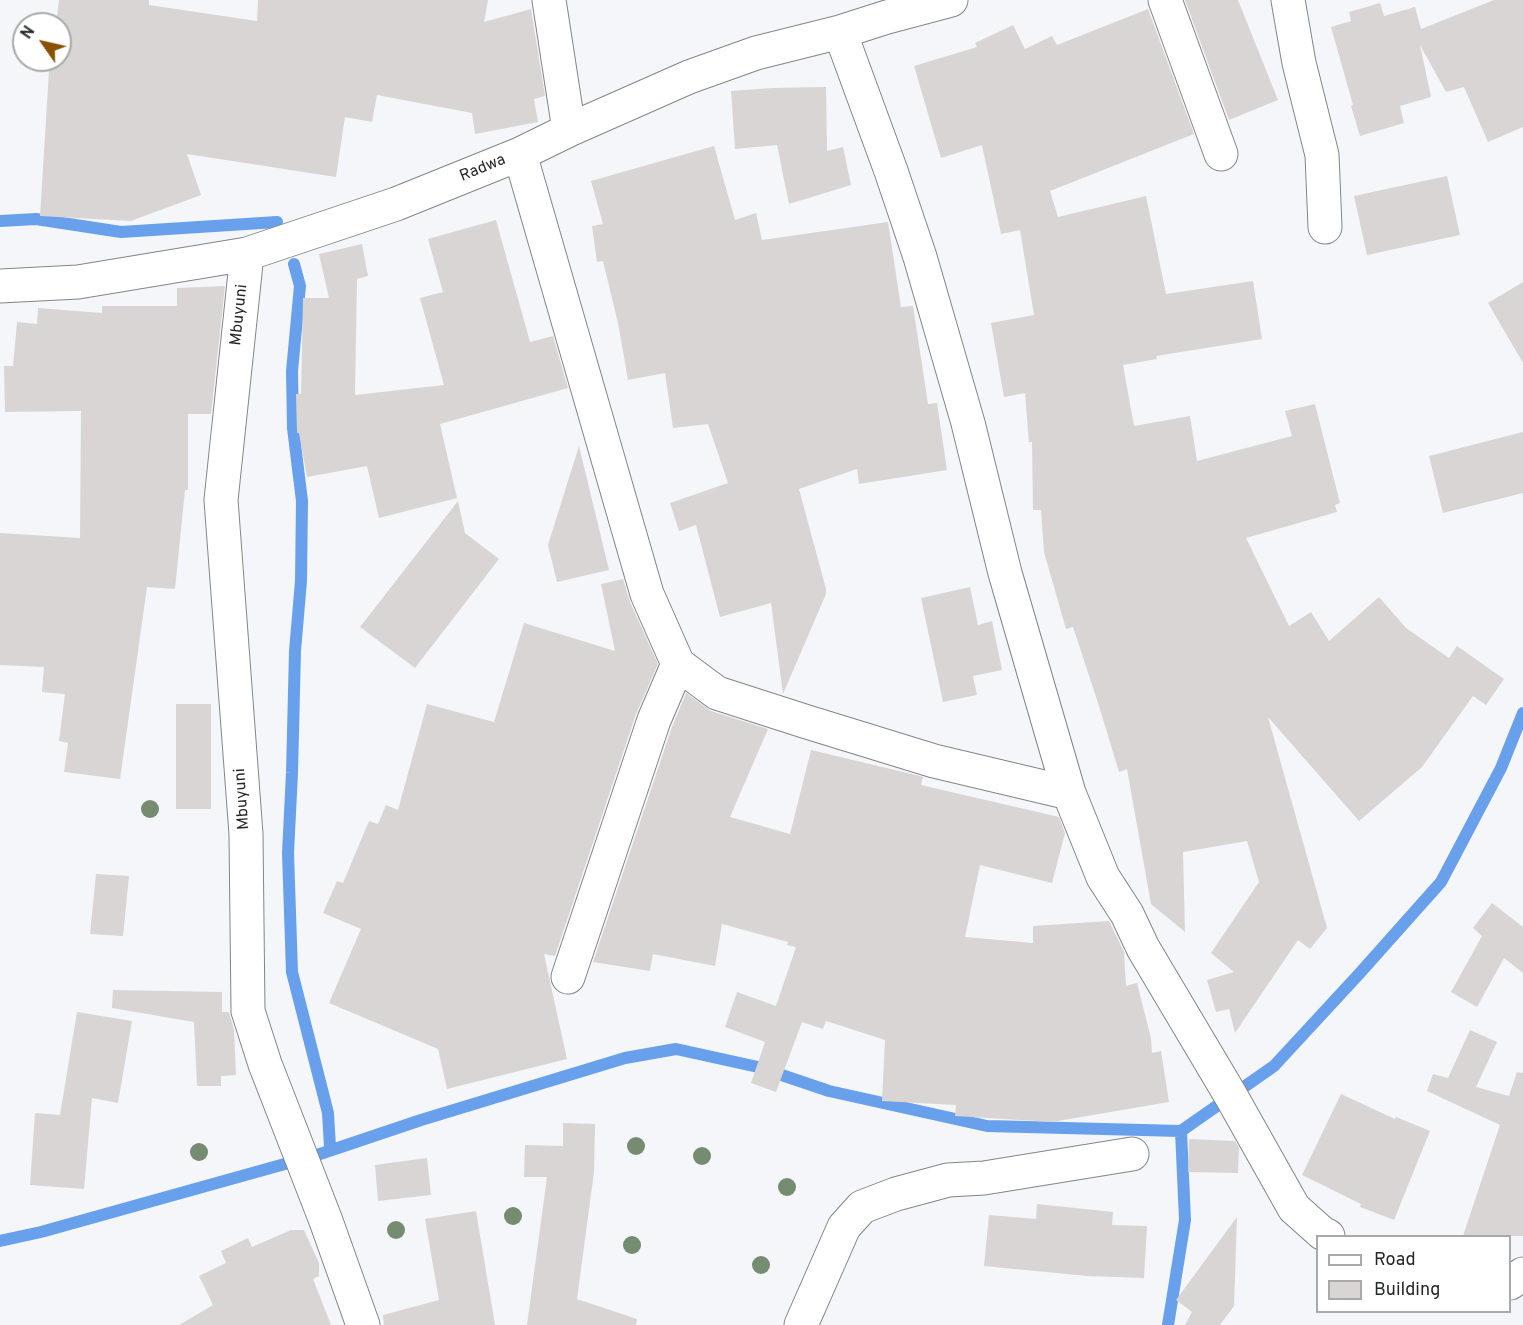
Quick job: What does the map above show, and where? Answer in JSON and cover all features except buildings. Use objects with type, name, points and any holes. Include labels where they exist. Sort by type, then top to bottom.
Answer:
[{"type":"street","points":[[549,0],[569,129]]},
{"type":"street","name":"Radwa","points":[[0,286],[78,282],[247,254],[396,204],[520,154],[569,129],[689,77],[756,53],[840,32],[885,8],[951,0]]},
{"type":"street","points":[[1165,0],[1221,154]]},
{"type":"street","points":[[1288,0],[1299,63],[1322,155],[1325,226]]},
{"type":"street","points":[[840,32],[888,160],[920,257],[968,423],[1005,573],[1070,793],[1103,877],[1127,914],[1143,948],[1294,1208],[1326,1235]]},
{"type":"street","points":[[520,154],[648,594],[678,664],[717,693],[934,761],[1070,793]]},
{"type":"street","name":"Mbuyuni","points":[[247,254],[221,500],[246,834],[248,1011],[265,1064],[326,1221],[363,1325]]},
{"type":"street","points":[[568,977],[654,720],[678,664]]},
{"type":"street","points":[[801,1325],[844,1227],[862,1207],[896,1194],[948,1180],[984,1178],[1132,1154]]},
{"type":"waterway","points":[[0,221],[36,219],[121,232],[277,222]]},
{"type":"waterway","points":[[294,264],[300,286],[292,371],[293,428],[302,501],[301,581],[295,651],[288,853],[292,972],[328,1113],[330,1147],[333,1149]]},
{"type":"waterway","points":[[0,1241],[41,1232],[317,1155],[421,1120],[625,1058],[676,1049],[758,1067],[829,1091],[987,1126],[1181,1131],[1274,1066],[1441,882],[1501,768],[1523,713]]},
{"type":"waterway","points":[[1168,1325],[1185,1220],[1181,1131]]}]
